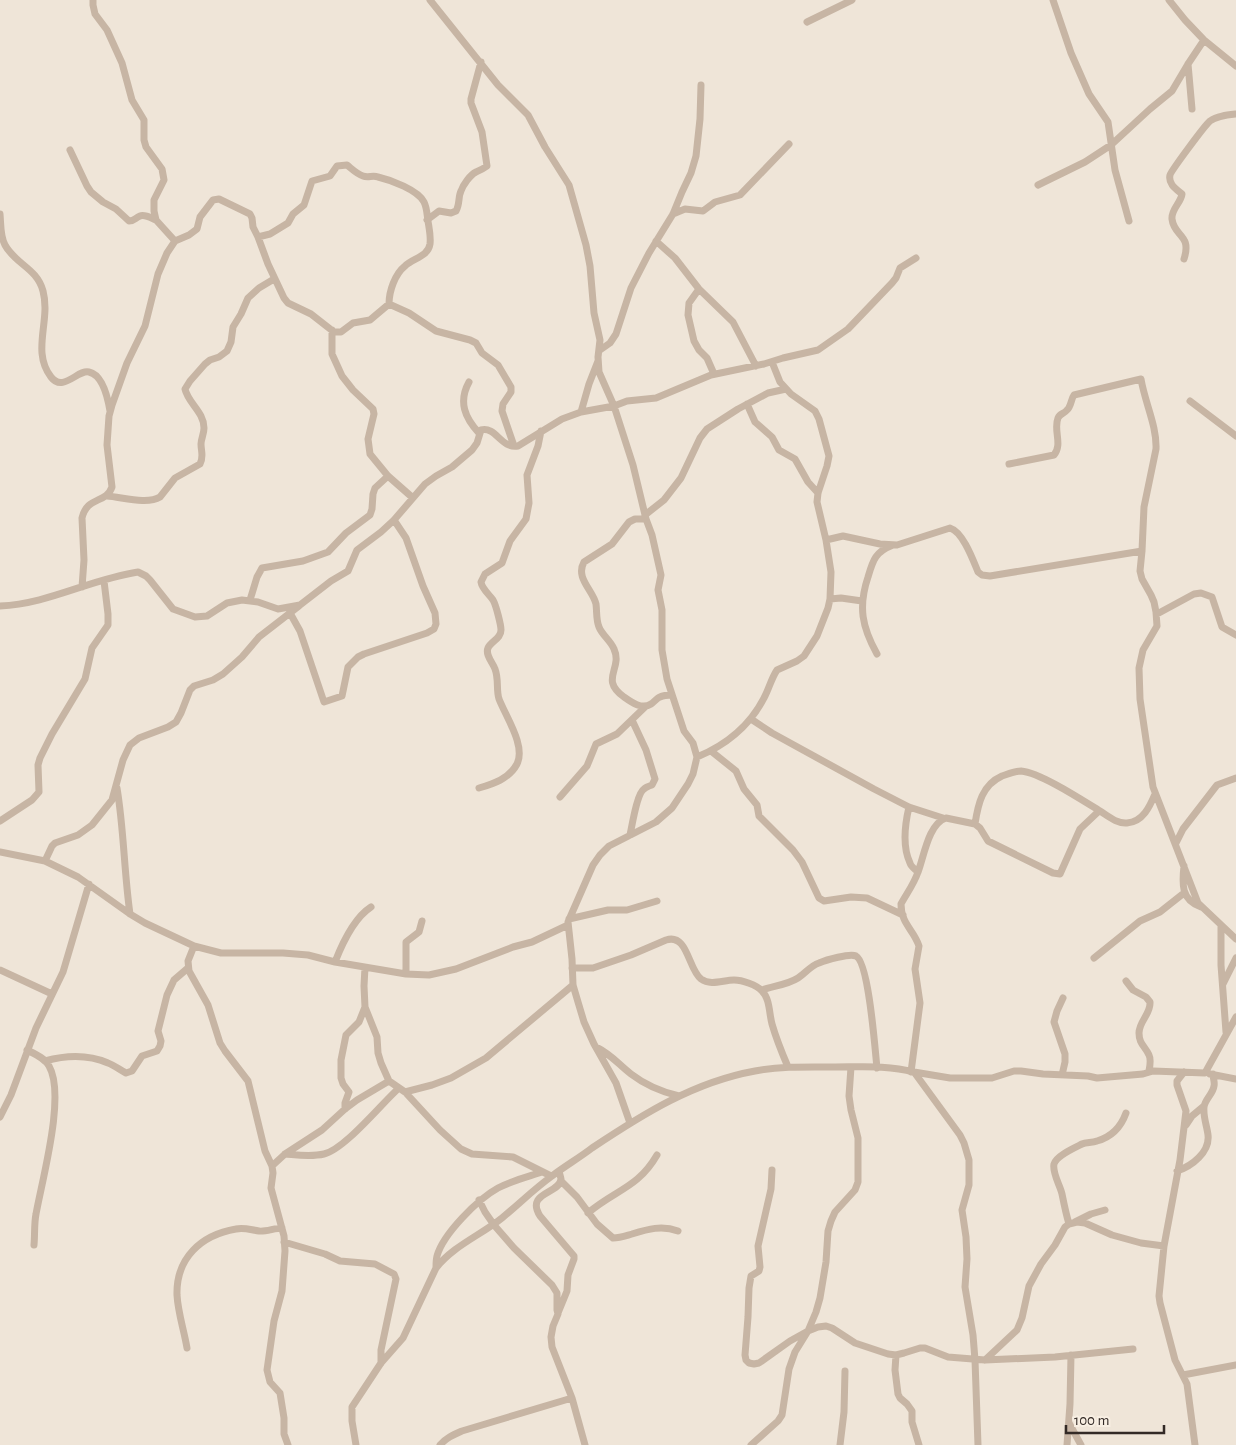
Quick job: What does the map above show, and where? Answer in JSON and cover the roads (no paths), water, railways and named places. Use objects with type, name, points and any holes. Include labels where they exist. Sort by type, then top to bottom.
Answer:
[{"type":"street","points":[[93,0],[95,14],[108,30],[122,63],[132,100],[144,120],[146,147],[162,169],[164,180],[154,200],[156,220]]},
{"type":"street","points":[[430,0],[506,94],[528,115],[552,159],[569,185],[586,245],[592,282],[594,313],[600,340],[598,361],[581,412]]},
{"type":"street","points":[[807,22],[852,0]]},
{"type":"street","points":[[1053,0],[1071,53],[1089,94],[1108,122],[1115,170],[1129,221]]},
{"type":"street","points":[[1169,0],[1204,40],[1236,66]]},
{"type":"street","points":[[1038,185],[1085,162],[1111,145],[1172,91],[1204,40]]},
{"type":"street","points":[[427,220],[439,212],[456,211],[461,190],[473,174],[486,166],[482,132],[471,103],[481,62]]},
{"type":"street","points":[[1188,64],[1192,109]]},
{"type":"street","points":[[600,350],[610,343],[616,334],[631,288],[656,241],[674,214],[682,192],[692,173],[700,120],[701,85]]},
{"type":"street","points":[[1184,259],[1187,250],[1186,242],[1175,228],[1172,219],[1173,212],[1182,199],[1182,194],[1174,189],[1170,180],[1170,174],[1209,121],[1218,117],[1236,114]]},
{"type":"street","points":[[674,214],[686,209],[701,212],[715,202],[739,196],[788,144]]},
{"type":"street","points":[[70,150],[87,186],[96,197],[116,209],[129,221],[134,221],[143,215],[156,220],[175,241]]},
{"type":"street","points":[[82,586],[84,560],[82,523],[84,511],[86,506],[110,492],[113,482],[107,445],[110,411],[127,363],[145,326],[158,274],[167,253],[175,241],[194,232],[200,217],[213,200],[218,198],[250,214],[265,257],[284,298],[338,333],[353,323],[370,320],[389,304],[390,292],[404,266],[419,258],[428,251],[430,246],[424,201],[413,191],[398,184],[376,176],[362,176],[343,164],[336,166],[330,176],[312,181],[304,205],[295,212],[288,222],[270,234],[258,236]]},
{"type":"street","points":[[0,214],[2,239],[5,245],[38,278],[43,291],[46,306],[41,351],[52,379],[62,382],[71,380],[86,372],[95,374],[103,385],[110,411]]},
{"type":"street","points":[[656,241],[675,258],[699,289],[733,322],[756,366]]},
{"type":"street","points":[[0,606],[37,601],[82,586],[135,572],[142,574],[150,580],[173,609],[195,618],[207,616],[232,601],[250,600],[278,609],[300,605],[331,581],[348,571],[357,550],[394,520],[430,480],[452,467],[472,450],[477,443],[481,430],[490,430],[503,442],[518,446],[562,419],[581,412],[614,406],[627,401],[647,400],[662,396],[714,374],[814,352],[831,342],[855,322],[887,289],[896,278],[900,268],[916,258]]},
{"type":"street","points":[[106,496],[145,501],[157,499],[175,478],[200,464],[202,461],[201,445],[204,429],[200,414],[185,389],[205,364],[210,360],[220,357],[227,351],[232,342],[233,327],[248,298],[259,288],[274,279]]},
{"type":"street","points":[[699,289],[689,303],[688,315],[694,341],[707,358],[714,374]]},
{"type":"street","points":[[389,304],[409,312],[436,331],[476,343],[482,353],[498,365],[511,390],[503,404],[502,411],[514,446]]},
{"type":"street","points":[[332,330],[332,354],[342,376],[353,390],[373,408],[374,414],[368,439],[370,454],[388,476],[413,498]]},
{"type":"street","points":[[598,361],[599,372],[614,406],[633,465],[661,574],[658,590],[663,618],[662,650],[667,679],[684,731],[693,743],[698,757],[688,784],[672,808],[656,822],[609,846],[600,855],[569,922],[573,985],[584,1022],[616,1083],[630,1123]]},
{"type":"street","points":[[698,757],[731,739],[751,719],[764,698],[776,670],[798,661],[808,651],[824,622],[830,599],[831,572],[818,506],[818,493],[829,456],[815,411],[786,389],[777,377],[772,362]]},
{"type":"street","points":[[1009,464],[1054,455],[1058,446],[1058,419],[1067,410],[1074,395],[1141,379],[1157,440],[1144,507],[1140,574],[1153,598],[1157,614],[1157,626],[1143,650],[1139,668],[1140,699],[1154,794],[1176,843],[1196,899],[1201,907],[1236,939]]},
{"type":"street","points":[[469,382],[465,390],[463,403],[468,419],[479,433]]},
{"type":"street","points":[[645,707],[635,704],[623,696],[615,690],[612,684],[616,662],[615,651],[600,629],[596,603],[585,585],[583,564],[612,544],[630,522],[646,517],[664,500],[681,478],[704,432],[747,404],[770,392],[786,389]]},
{"type":"street","points":[[1190,401],[1236,436]]},
{"type":"street","points":[[747,404],[755,422],[772,437],[779,450],[793,457],[808,482],[818,493]]},
{"type":"street","points":[[479,788],[494,784],[509,774],[519,757],[514,733],[499,699],[496,670],[488,653],[488,648],[500,635],[501,628],[494,601],[481,586],[480,582],[485,574],[502,563],[510,541],[526,519],[528,503],[527,475],[538,446],[541,431]]},
{"type":"street","points":[[250,600],[256,577],[262,568],[304,561],[322,555],[331,549],[346,533],[364,521],[371,512],[375,488],[388,476]]},
{"type":"street","points":[[290,613],[300,631],[324,702],[342,696],[348,668],[361,655],[415,638],[434,629],[436,624],[435,613],[406,538],[394,520]]},
{"type":"street","points":[[877,654],[865,628],[862,601],[873,560],[881,552],[894,545],[950,528],[954,529],[967,546],[978,572],[982,575],[990,576],[1142,551]]},
{"type":"street","points":[[826,540],[843,536],[894,545]]},
{"type":"street","points":[[0,821],[32,800],[39,792],[38,764],[40,758],[85,679],[92,648],[108,625],[104,581]]},
{"type":"street","points":[[1157,614],[1194,594],[1201,593],[1212,597],[1222,627],[1236,635]]},
{"type":"street","points":[[830,599],[862,601]]},
{"type":"street","points":[[45,861],[55,843],[78,835],[92,825],[109,805],[123,760],[130,745],[139,738],[176,722],[191,688],[223,674],[242,657],[259,637],[300,605]]},
{"type":"street","points":[[560,797],[587,766],[596,744],[617,734],[645,707],[652,704],[659,697],[672,695]]},
{"type":"street","points":[[751,719],[772,733],[863,784],[910,807],[944,818],[976,824],[988,841],[1052,874],[1060,874],[1080,830],[1099,811]]},
{"type":"street","points":[[630,835],[642,792],[644,788],[652,785],[654,779],[646,750],[632,720]]},
{"type":"street","points":[[711,751],[736,771],[744,789],[757,805],[759,816],[793,850],[802,862],[819,898],[824,901],[852,897],[867,898],[903,915]]},
{"type":"street","points":[[976,824],[982,794],[987,787],[998,778],[1019,771],[1033,774],[1079,798],[1117,822],[1133,822],[1142,816],[1148,810],[1154,794]]},
{"type":"street","points":[[1176,843],[1183,829],[1217,785],[1236,778]]},
{"type":"street","points":[[116,786],[121,812],[126,887],[130,914]]},
{"type":"street","points":[[910,807],[905,827],[907,853],[910,864],[918,872]]},
{"type":"street","points":[[944,818],[938,823],[928,840],[913,884],[901,902],[907,927],[919,946],[915,969],[920,1003],[912,1072],[960,1135],[968,1152],[969,1185],[962,1210],[968,1259],[965,1287],[972,1335],[978,1445]]},
{"type":"street","points":[[0,852],[45,861],[78,877],[145,923],[194,946],[221,953],[308,955],[336,962],[406,974],[429,974],[456,969],[541,938],[569,922],[608,910],[627,910],[657,901]]},
{"type":"street","points":[[1184,865],[1182,879],[1184,893],[1194,904],[1201,907]]},
{"type":"street","points":[[0,1117],[11,1095],[27,1050],[63,972],[89,884]]},
{"type":"street","points":[[1094,958],[1140,921],[1160,912],[1184,893]]},
{"type":"street","points":[[336,962],[344,942],[356,922],[363,913],[372,907]]},
{"type":"street","points":[[406,974],[406,942],[418,932],[422,921]]},
{"type":"street","points":[[1221,926],[1220,966],[1226,1032]]},
{"type":"street","points":[[572,968],[593,968],[632,955],[666,940],[676,939],[685,949],[697,975],[703,980],[718,983],[735,980],[753,985],[762,990],[766,997],[774,1028],[788,1067]]},
{"type":"street","points":[[194,946],[188,961],[188,968],[205,1000],[224,1051],[248,1080],[266,1151],[272,1166],[271,1188],[284,1242],[282,1291],[272,1332],[268,1370],[270,1382],[280,1393],[284,1418],[284,1434],[288,1445]]},
{"type":"street","points":[[762,990],[792,981],[819,963],[841,957],[856,956],[863,966],[868,986],[877,1068]]},
{"type":"street","points":[[1223,984],[1236,958]]},
{"type":"street","points":[[365,967],[365,1007],[376,1031],[381,1063],[389,1081],[402,1090],[461,1149],[472,1154],[513,1156],[551,1176]]},
{"type":"street","points":[[45,1061],[66,1056],[86,1056],[106,1062],[126,1073],[132,1071],[142,1056],[157,1051],[160,1046],[161,1042],[158,1031],[167,995],[174,980],[188,968]]},
{"type":"street","points":[[0,970],[52,994]]},
{"type":"street","points":[[1126,981],[1133,990],[1146,997],[1150,1002],[1139,1033],[1141,1044],[1150,1056],[1150,1071]]},
{"type":"street","points":[[285,1154],[324,1154],[336,1149],[402,1090],[432,1085],[450,1078],[486,1058],[573,985]]},
{"type":"street","points":[[1062,1075],[1065,1054],[1054,1022],[1063,998]]},
{"type":"street","points":[[345,1109],[345,1103],[350,1095],[349,1091],[342,1084],[341,1060],[346,1035],[359,1022],[365,1007]]},
{"type":"street","points":[[1205,1072],[1236,1017]]},
{"type":"street","points":[[596,1047],[610,1054],[636,1078],[679,1096]]},
{"type":"street","points":[[27,1050],[48,1064],[52,1072],[55,1096],[49,1147],[35,1218],[34,1245]]},
{"type":"street","points":[[356,1445],[352,1407],[356,1398],[403,1338],[436,1268],[444,1259],[494,1225],[551,1176],[630,1123],[679,1096],[709,1084],[750,1072],[788,1067],[877,1068],[950,1078],[992,1078],[1018,1071],[1103,1078],[1143,1074],[1150,1071],[1205,1072],[1236,1079]]},
{"type":"street","points":[[751,1445],[778,1421],[782,1415],[789,1368],[795,1352],[808,1331],[820,1298],[831,1220],[835,1212],[855,1190],[858,1182],[858,1138],[849,1096],[851,1067]]},
{"type":"street","points":[[1184,1072],[1176,1085],[1186,1109],[1185,1126],[1164,1246],[1159,1296],[1175,1360],[1187,1384],[1195,1445]]},
{"type":"street","points":[[1185,1126],[1192,1116],[1204,1106],[1211,1095],[1214,1086],[1213,1074]]},
{"type":"street","points":[[272,1166],[285,1154],[322,1130],[345,1109],[389,1081]]},
{"type":"street","points":[[1177,1171],[1193,1163],[1206,1148],[1209,1137],[1204,1106]]},
{"type":"street","points":[[1072,1223],[1054,1170],[1056,1159],[1082,1144],[1097,1141],[1111,1135],[1116,1131],[1126,1113]]},
{"type":"street","points":[[588,1212],[636,1180],[648,1169],[657,1155]]},
{"type":"street","points":[[772,1170],[771,1189],[758,1246],[760,1267],[759,1271],[752,1276],[748,1288],[745,1346],[746,1360],[749,1363],[759,1363],[808,1331],[826,1326],[856,1343],[896,1355],[925,1348],[948,1357],[986,1360],[1037,1358],[1133,1349]]},
{"type":"street","points":[[559,1171],[560,1182],[577,1197],[597,1224],[613,1238],[663,1227],[678,1231]]},
{"type":"street","points":[[436,1268],[437,1256],[445,1240],[479,1200],[502,1186],[542,1172]]},
{"type":"street","points":[[560,1182],[542,1196],[536,1205],[540,1216],[574,1256],[574,1262],[568,1275],[567,1291],[551,1336],[552,1347],[572,1398],[585,1445]]},
{"type":"street","points":[[479,1200],[494,1225],[555,1290],[558,1295],[558,1314]]},
{"type":"street","points":[[986,1360],[1017,1330],[1022,1318],[1029,1286],[1065,1227],[1091,1214],[1105,1210]]},
{"type":"street","points":[[1072,1223],[1085,1223],[1141,1243],[1164,1246]]},
{"type":"street","points":[[187,1348],[180,1317],[177,1288],[181,1271],[192,1250],[211,1237],[235,1229],[248,1228],[260,1231],[282,1228]]},
{"type":"street","points":[[284,1242],[325,1254],[340,1261],[375,1264],[394,1274],[396,1279],[381,1350],[382,1363]]},
{"type":"street","points":[[896,1355],[895,1370],[898,1394],[912,1411],[912,1422],[919,1445]]},
{"type":"street","points":[[1067,1445],[1071,1355]]},
{"type":"street","points":[[1183,1375],[1236,1365]]},
{"type":"street","points":[[840,1445],[844,1412],[845,1371]]},
{"type":"street","points":[[440,1445],[451,1436],[462,1431],[572,1398]]},
{"type":"street","points":[[1069,1423],[1081,1445]]}]
